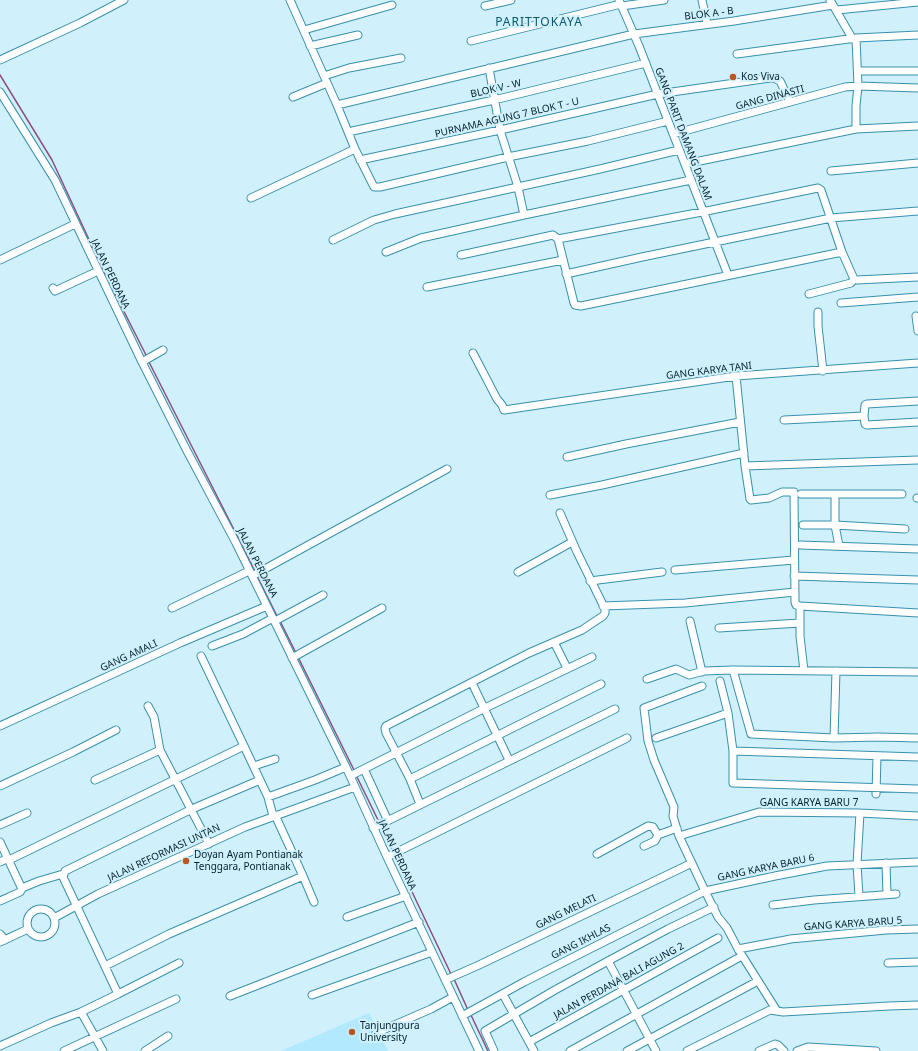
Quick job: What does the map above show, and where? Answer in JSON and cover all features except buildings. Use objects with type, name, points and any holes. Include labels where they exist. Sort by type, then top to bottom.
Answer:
[{"type":"street","points":[[0,60],[80,23],[124,0]]},
{"type":"street","points":[[290,0],[360,160],[373,186],[376,188],[508,157],[588,141],[668,121]]},
{"type":"street","points":[[485,6],[510,0]]},
{"type":"street","points":[[471,41],[621,3],[664,0]]},
{"type":"street","points":[[702,0],[707,24]]},
{"type":"street","name":"BLOK A - B","points":[[337,105],[634,34],[834,5],[918,2]]},
{"type":"street","name":"GANG PARIT DAMANG DALAM","points":[[621,3],[646,63],[702,212],[728,275]]},
{"type":"street","points":[[304,30],[392,5]]},
{"type":"street","points":[[834,5],[857,38],[858,86],[856,129]]},
{"type":"street","points":[[310,46],[358,35]]},
{"type":"street","points":[[737,54],[857,38],[918,35]]},
{"type":"street","points":[[292,97],[349,68],[400,58]]},
{"type":"street","name":"BLOK V - W","points":[[349,132],[494,100],[646,63]]},
{"type":"street","points":[[489,68],[500,130],[518,187],[524,215]]},
{"type":"street","points":[[858,71],[918,71]]},
{"type":"street","name":"PURNAMA AGUNG 7 BLOK T - U","points":[[360,160],[658,94],[774,78],[780,81],[790,102]]},
{"type":"street","name":"GANG DINASTI","points":[[673,134],[845,87],[918,88]]},
{"type":"street","name":"JALAN PERDANA","points":[[0,92],[55,180],[98,271],[146,360],[254,574],[274,620],[295,656],[346,767],[356,773],[355,787],[391,855],[406,896],[432,952],[449,978],[453,997],[464,1014],[479,1051]]},
{"type":"street","points":[[685,164],[856,129],[918,126]]},
{"type":"street","points":[[251,198],[355,149]]},
{"type":"street","points":[[333,240],[374,220],[441,203],[679,150]]},
{"type":"street","points":[[831,171],[918,163]]},
{"type":"street","points":[[386,252],[421,238],[691,180]]},
{"type":"street","points":[[558,239],[702,212],[818,188],[821,190],[842,252],[854,279]]},
{"type":"street","points":[[566,274],[831,218],[918,211]]},
{"type":"street","points":[[0,260],[76,224]]},
{"type":"street","points":[[461,255],[553,235],[558,239],[574,303],[580,306],[842,252]]},
{"type":"street","points":[[427,287],[563,260]]},
{"type":"street","points":[[53,288],[54,290],[98,271]]},
{"type":"street","points":[[854,279],[918,277]]},
{"type":"street","points":[[809,294],[851,284],[854,279]]},
{"type":"street","points":[[841,303],[918,297]]},
{"type":"street","points":[[818,312],[823,371]]},
{"type":"street","points":[[916,316],[918,331]]},
{"type":"street","points":[[146,360],[163,350]]},
{"type":"street","name":"GANG KARYA TANI","points":[[473,353],[504,410],[736,376],[823,371],[918,363]]},
{"type":"street","points":[[736,376],[750,500],[773,497],[782,492],[794,492],[794,576],[796,604],[800,606],[918,613]]},
{"type":"street","points":[[918,401],[865,404],[864,416],[866,425],[869,426],[918,422]]},
{"type":"street","points":[[784,420],[864,416]]},
{"type":"street","points":[[567,457],[740,422]]},
{"type":"street","points":[[550,495],[602,485],[744,453]]},
{"type":"street","points":[[745,466],[918,460]]},
{"type":"street","points":[[172,608],[254,574],[447,469]]},
{"type":"street","points":[[801,494],[902,494]]},
{"type":"street","points":[[835,494],[835,525],[839,546]]},
{"type":"street","points":[[420,804],[410,779],[386,733],[386,726],[554,642],[582,630],[603,616],[605,613],[560,513]]},
{"type":"street","points":[[803,525],[835,525],[905,529]]},
{"type":"street","points":[[518,572],[572,542]]},
{"type":"street","points":[[800,545],[918,549]]},
{"type":"street","points":[[675,570],[794,560]]},
{"type":"street","points":[[590,581],[662,572]]},
{"type":"street","points":[[794,576],[918,580]]},
{"type":"street","points":[[603,606],[685,603],[795,592]]},
{"type":"street","points":[[212,646],[274,620],[323,595]]},
{"type":"street","name":"GANG AMALI","points":[[0,726],[180,643],[267,606]]},
{"type":"street","points":[[800,606],[804,671]]},
{"type":"street","points":[[295,656],[382,608]]},
{"type":"street","points":[[690,621],[702,672]]},
{"type":"street","points":[[720,628],[800,623]]},
{"type":"street","points":[[554,642],[567,668]]},
{"type":"street","points":[[200,656],[254,766],[268,797],[274,816],[314,902]]},
{"type":"street","points":[[387,821],[356,773],[485,708],[592,657]]},
{"type":"street","points":[[647,679],[676,669],[689,675],[702,672],[733,670],[918,672]]},
{"type":"street","points":[[733,670],[751,734],[834,738],[918,738]]},
{"type":"street","points":[[834,738],[836,671]]},
{"type":"street","points":[[720,681],[728,713],[733,750],[732,781],[734,783],[876,791],[918,789]]},
{"type":"street","points":[[472,684],[509,760]]},
{"type":"street","points":[[410,779],[601,684]]},
{"type":"street","points":[[702,686],[644,708],[648,741],[654,760],[674,807],[673,816],[679,836],[713,908],[727,928],[738,949],[777,1011]]},
{"type":"street","points":[[148,706],[154,717],[160,750],[209,844]]},
{"type":"street","points":[[376,827],[615,709]]},
{"type":"street","points":[[656,738],[728,713]]},
{"type":"street","points":[[0,786],[116,730]]},
{"type":"street","points":[[391,855],[627,738]]},
{"type":"street","points":[[0,862],[176,780],[244,746]]},
{"type":"street","points":[[95,780],[160,750]]},
{"type":"street","points":[[733,750],[918,757]]},
{"type":"street","points":[[876,791],[877,756]]},
{"type":"street","points":[[254,766],[275,759]]},
{"type":"street","points":[[268,797],[346,767]]},
{"type":"street","points":[[0,901],[20,892],[22,888],[63,874],[72,867],[192,809],[260,780]]},
{"type":"street","name":"JALAN REFORMASI UNTAN","points":[[54,918],[98,894],[245,827],[355,787]]},
{"type":"street","points":[[0,824],[27,812]]},
{"type":"street","name":"GANG KARYA BARU 7","points":[[679,836],[759,812],[860,813],[918,816]]},
{"type":"street","points":[[859,896],[857,864],[860,813]]},
{"type":"street","points":[[598,854],[648,826],[653,828],[658,835]]},
{"type":"street","points":[[644,846],[655,841],[658,835],[677,828]]},
{"type":"street","points":[[0,842],[22,888]]},
{"type":"street","name":"GANG KARYA BARU 6","points":[[705,891],[814,868],[857,864],[918,862]]},
{"type":"street","name":"GANG MELATI","points":[[449,978],[692,863]]},
{"type":"street","points":[[886,863],[887,894]]},
{"type":"street","points":[[63,874],[62,877],[118,994]]},
{"type":"street","points":[[105,966],[169,934],[303,876]]},
{"type":"street","name":"GANG IKHLAS","points":[[464,1014],[524,982],[705,891]]},
{"type":"street","points":[[773,905],[814,900],[896,894]]},
{"type":"street","points":[[347,917],[406,896]]},
{"type":"street","points":[[474,1037],[608,961],[668,929],[713,908]]},
{"type":"street","points":[[46,910],[54,918],[53,928],[46,936],[36,936],[28,929],[28,918],[35,911],[46,910]]},
{"type":"street","points":[[230,996],[419,922]]},
{"type":"street","points":[[0,934],[3,941],[28,929]]},
{"type":"street","name":"GANG KARYA BARU 5","points":[[738,949],[790,939],[886,930],[918,930]]},
{"type":"street","name":"JALAN PERDANA BALI AGUNG 2","points":[[529,1042],[718,938]]},
{"type":"street","points":[[312,995],[432,952]]},
{"type":"street","points":[[570,1051],[740,957]]},
{"type":"street","points":[[608,961],[656,1051]]},
{"type":"street","points":[[888,963],[918,962]]},
{"type":"street","points":[[0,1046],[44,1026],[81,1012],[179,963]]},
{"type":"street","points":[[627,1051],[758,981]]},
{"type":"street","points":[[376,1033],[431,1009],[453,997]]},
{"type":"street","points":[[505,998],[534,1051]]},
{"type":"street","points":[[64,1051],[176,999]]},
{"type":"street","points":[[688,1051],[768,1010],[777,1011],[918,1006]]},
{"type":"street","points":[[81,1012],[103,1051]]},
{"type":"street","points":[[484,1032],[494,1051]]},
{"type":"street","points":[[145,1051],[168,1036]]},
{"type":"street","points":[[759,1051],[779,1047]]},
{"type":"street","points":[[797,1051],[808,1047],[876,1051]]},
{"type":"shaded area","name":"Tanjungpura University","points":[[369,1013],[388,1051],[281,1051]]},
{"type":"waterway","points":[[0,75],[52,160],[105,274],[147,357]]},
{"type":"waterway","points":[[148,360],[255,571]]},
{"type":"waterway","points":[[257,576],[278,618]]},
{"type":"waterway","points":[[280,621],[296,653]]},
{"type":"waterway","points":[[298,657],[355,772]]},
{"type":"waterway","points":[[356,775],[379,822]]},
{"type":"waterway","points":[[381,827],[393,851]]},
{"type":"waterway","points":[[395,856],[451,974]]},
{"type":"waterway","points":[[454,979],[468,1010]]},
{"type":"waterway","points":[[470,1013],[488,1051]]},
{"type":"place","name":"Kos Viva","points":[[733,77]]},
{"type":"place","name":"Doyan Ayam Pontianak Tenggara, Pontianak","points":[[186,861]]},
{"type":"place","name":"Tanjungpura University","points":[[352,1032]]},
{"type":"district","name":"PARITTOKAYA","points":[[539,23]]}]
